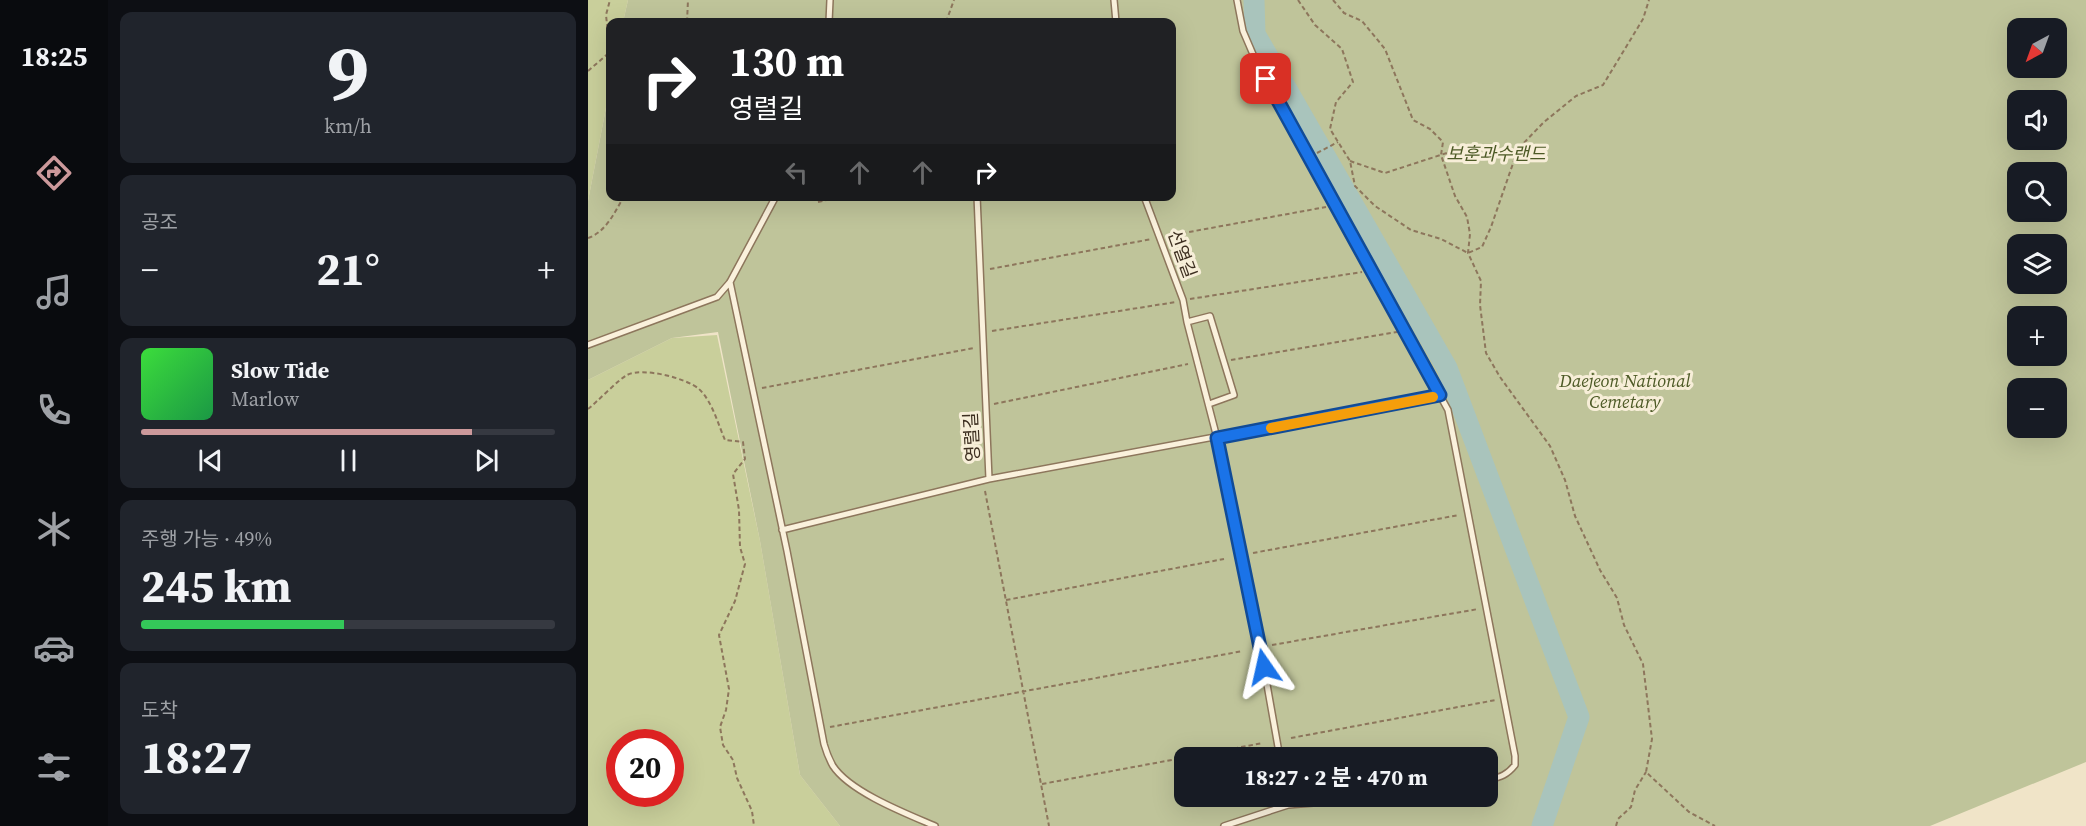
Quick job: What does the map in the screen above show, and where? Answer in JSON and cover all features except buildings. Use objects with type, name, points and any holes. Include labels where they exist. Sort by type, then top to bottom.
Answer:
[{"type":"lane","points":[[829,18],[830,0]]},
{"type":"lane","points":[[1114,0],[1116,18]]},
{"type":"lane","points":[[1237,0],[1243,31],[1255,59],[1448,410],[1515,765],[1503,777],[1498,778]]},
{"type":"lane","points":[[588,345],[717,297],[730,282],[773,201]]},
{"type":"lane","name":"영렬길","points":[[977,201],[989,479],[1440,395]]},
{"type":"lane","name":"선열길","points":[[1146,201],[1183,300],[1186,322]]},
{"type":"lane","points":[[730,282],[824,744],[834,768],[856,788],[935,826]]},
{"type":"lane","points":[[1209,404],[1234,395],[1210,316],[1186,322],[1217,438],[1260,645],[1278,747]]},
{"type":"lane","points":[[782,530],[989,479]]},
{"type":"lane","points":[[1224,826],[1285,807]]},
{"type":"path","points":[[606,18],[610,0]]},
{"type":"path","points":[[687,18],[688,0]]},
{"type":"path","points":[[947,18],[954,0]]},
{"type":"path","points":[[1298,0],[1315,25],[1342,49],[1353,82],[1336,102],[1330,129],[1350,161],[1355,186],[1375,206],[1411,230],[1441,239],[1468,253]]},
{"type":"path","points":[[1333,0],[1344,13],[1362,21],[1385,49],[1413,120],[1430,129],[1443,142],[1441,155],[1455,196],[1467,217],[1470,234],[1468,253],[1481,281],[1480,305],[1486,353],[1500,377],[1550,446],[1565,480],[1575,516],[1599,570],[1617,598],[1624,625],[1643,664],[1652,738],[1646,772],[1635,790],[1631,807],[1618,819],[1616,826]]},
{"type":"path","points":[[1468,253],[1482,247],[1518,149],[1544,122],[1576,96],[1603,85],[1642,18],[1649,0]]},
{"type":"path","points":[[588,71],[606,55]]},
{"type":"path","points":[[1317,152],[1338,142]]},
{"type":"path","points":[[1350,161],[1385,173],[1456,150],[1518,149]]},
{"type":"path","points":[[588,238],[594,236],[611,220],[621,201]]},
{"type":"path","points":[[818,202],[822,201]]},
{"type":"path","points":[[1222,361],[1406,331]]},
{"type":"path","points":[[762,388],[974,348]]},
{"type":"path","points":[[985,406],[1198,362]]},
{"type":"path","points":[[588,410],[628,375],[645,372],[665,374],[699,389],[710,405],[725,440],[742,442],[746,459],[733,474],[739,510],[740,547],[745,564],[735,601],[719,634],[729,689],[726,710],[720,727],[723,745],[733,760],[737,778],[752,811],[754,826]]},
{"type":"path","points":[[985,491],[1049,826]]},
{"type":"path","points":[[1253,553],[1468,513]]},
{"type":"path","points":[[1006,600],[1224,559]]},
{"type":"path","points":[[1272,645],[1486,607]]},
{"type":"path","points":[[824,728],[1244,651]]},
{"type":"path","points":[[1291,738],[1504,698]]},
{"type":"path","points":[[1041,784],[1263,743]]},
{"type":"path","points":[[1646,772],[1689,812],[1715,826]]},
{"type":"green space","points":[[588,0],[628,0],[624,18],[606,18],[606,108],[588,201]]},
{"type":"green space","name":"Daejeon National Cemetary","points":[[628,0],[2086,0],[2086,762],[1930,826],[840,826],[800,775],[760,541],[718,332],[672,338],[588,380],[588,201],[606,108],[606,201],[1176,201],[1176,18],[624,18]]},
{"type":"green space","points":[[717,335],[760,541],[800,775],[840,826],[588,826],[588,380],[672,338]]},
{"type":"waterway","points":[[1254,0],[1255,34],[1447,368],[1579,717],[1542,826]]},
{"type":"slow traffic","points":[[1271,428],[1433,397]]},
{"type":"route","points":[[1264,667],[1217,438],[1440,395],[1266,79]]},
{"type":"park label","name":"보훈과수랜드","points":[[1496,154]]}]
